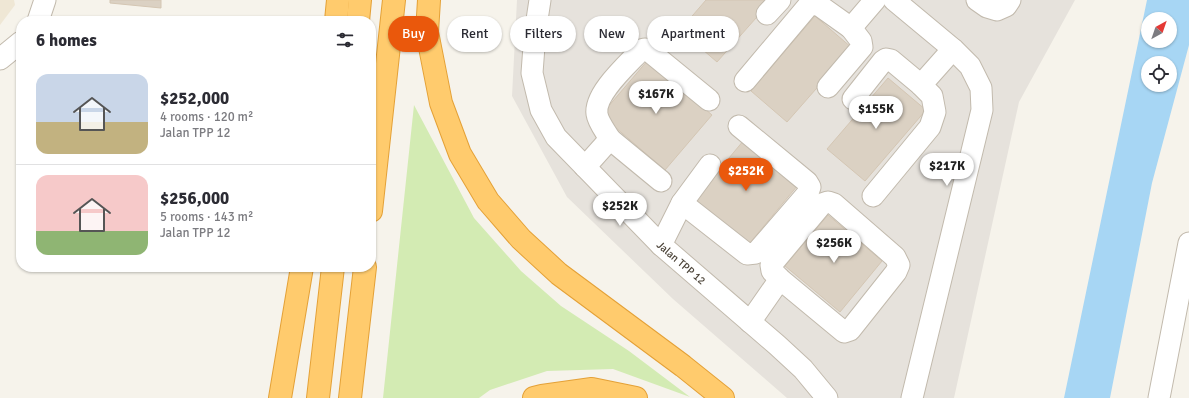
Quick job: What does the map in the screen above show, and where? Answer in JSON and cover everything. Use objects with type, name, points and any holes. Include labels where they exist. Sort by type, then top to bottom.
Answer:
[{"type":"highway","points":[[336,16],[338,0]]},
{"type":"highway","points":[[358,16],[360,0]]},
{"type":"highway","points":[[376,165],[394,0]]},
{"type":"highway","points":[[429,0],[427,32],[441,103],[460,154],[488,201],[521,239],[559,274],[683,366],[723,398]]},
{"type":"highway","points":[[280,398],[301,272]]},
{"type":"highway","points":[[318,398],[332,272]]},
{"type":"highway","points":[[350,398],[364,272]]},
{"type":"highway","points":[[534,398],[592,390],[636,398]]},
{"type":"street","points":[[40,16],[45,0]]},
{"type":"street","name":"Jalan TPP 12","points":[[540,0],[535,33],[532,73],[541,110],[556,137],[661,245],[803,369],[827,398]]},
{"type":"street","points":[[851,28],[874,0]]},
{"type":"street","points":[[978,0],[987,7],[997,10],[1006,6],[1010,0]]},
{"type":"street","points":[[745,81],[808,6],[814,4],[820,6],[851,28],[862,41],[862,47],[828,87]]},
{"type":"street","points":[[906,4],[970,66],[981,88],[982,110],[912,398]]},
{"type":"street","points":[[0,59],[16,46]]},
{"type":"street","points":[[661,181],[610,139],[597,116],[597,104],[603,92],[641,50],[645,49],[709,100]]},
{"type":"street","points":[[921,85],[953,49]]},
{"type":"street","points":[[853,99],[883,60],[886,59],[891,60],[932,96],[935,112],[930,127],[873,196]]},
{"type":"street","points":[[682,203],[747,254],[751,254],[756,252],[808,193],[810,187],[808,182],[739,126]]},
{"type":"street","points":[[585,167],[610,139]]},
{"type":"street","points":[[661,245],[682,203],[710,165]]},
{"type":"street","points":[[828,202],[834,204],[895,257],[899,265],[896,272],[850,330],[844,332],[780,279],[772,271],[771,265],[822,204],[828,202]]},
{"type":"street","points":[[1159,398],[1189,243]]},
{"type":"street","points":[[750,322],[780,279]]},
{"type":"shaded area","points":[[0,0],[14,0],[15,5],[0,25]]},
{"type":"shaded area","points":[[517,0],[1075,0],[1019,102],[954,398],[787,398],[673,299],[567,197],[512,96],[514,52],[576,52],[576,16],[516,16]]},
{"type":"green space","points":[[414,105],[474,218],[521,271],[561,306],[629,351],[690,397],[613,369],[547,371],[490,390],[479,398],[383,398]]},
{"type":"water","points":[[1147,0],[1189,0],[1189,45],[1177,90],[1177,56],[1141,56],[1141,92],[1176,92],[1152,183],[1110,398],[1064,398],[1141,29],[1141,48],[1177,48],[1177,12],[1144,12]]},
{"type":"building","points":[[110,0],[161,0],[161,8],[110,3]]},
{"type":"building","points":[[706,0],[772,0],[739,37],[739,16],[692,16]]},
{"type":"building","points":[[815,16],[852,48],[787,122],[751,91]]},
{"type":"building","points":[[705,52],[726,52],[717,62]]},
{"type":"building","points":[[648,60],[712,115],[665,170],[601,115]]},
{"type":"building","points":[[888,78],[926,110],[865,181],[827,149]]},
{"type":"building","points":[[744,140],[798,185],[748,245],[694,200]]},
{"type":"building","points":[[828,215],[882,261],[840,312],[785,266]]}]
